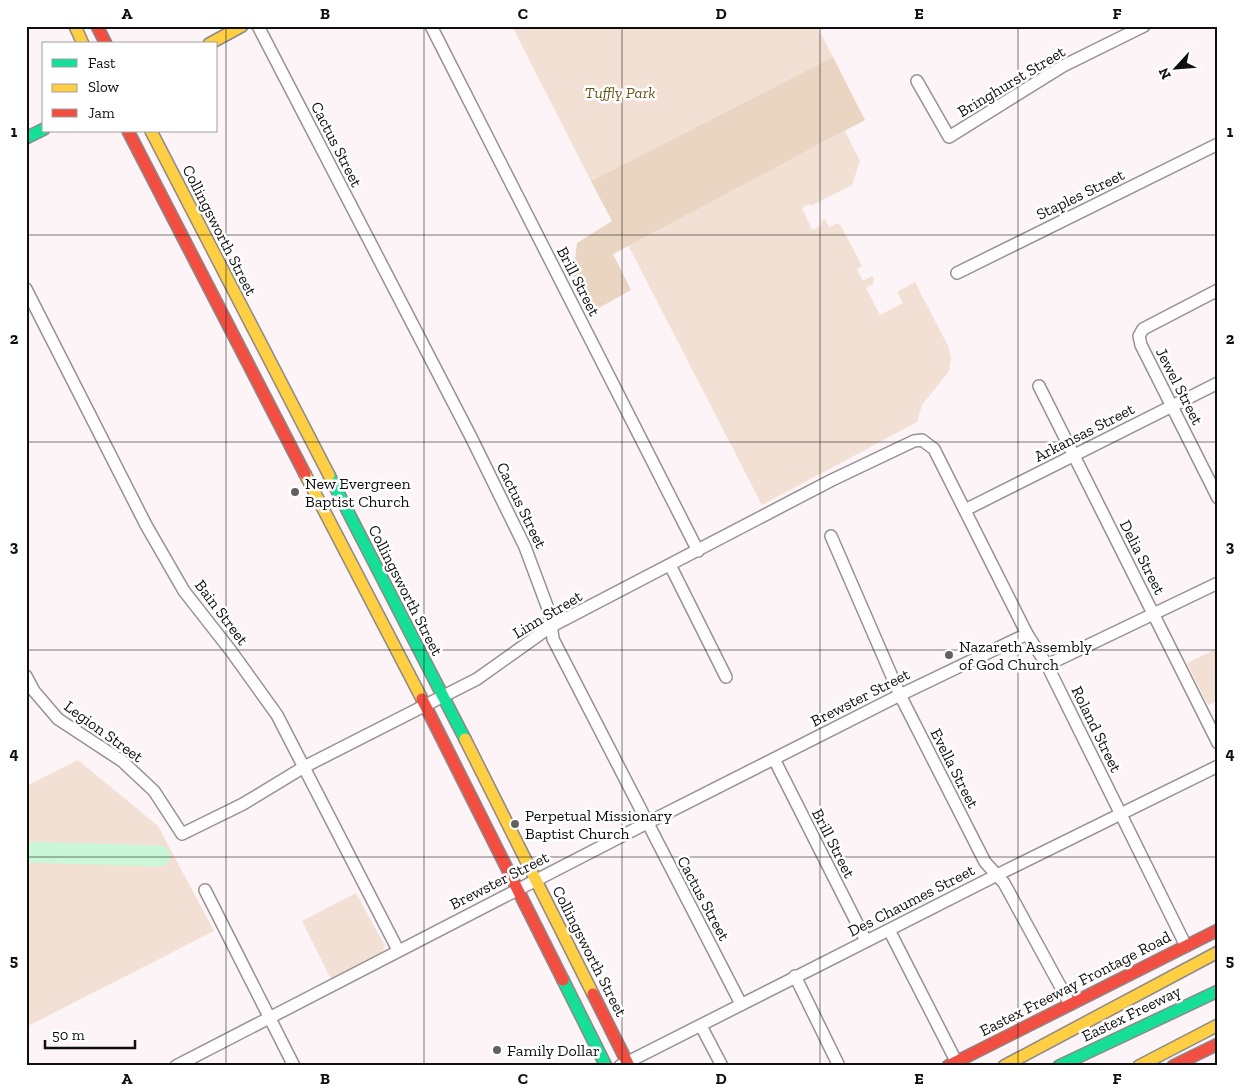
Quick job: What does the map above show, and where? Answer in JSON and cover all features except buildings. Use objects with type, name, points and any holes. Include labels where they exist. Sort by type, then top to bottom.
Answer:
[{"type":"main road","points":[[75,26],[82,42]]},
{"type":"main road","points":[[97,26],[105,42]]},
{"type":"main road","points":[[214,42],[242,26]]},
{"type":"main road","points":[[26,138],[42,130]]},
{"type":"main road","points":[[129,132],[425,705],[606,1066]]},
{"type":"main road","name":"Collingsworth Street","points":[[151,132],[443,696],[626,1065]]},
{"type":"main road","name":"Eastex Freeway Frontage Road","points":[[952,1064],[1218,930]]},
{"type":"main road","points":[[1004,1066],[1218,952]]},
{"type":"main road","name":"Eastex Freeway","points":[[1059,1066],[1218,991]]},
{"type":"main road","points":[[1139,1066],[1218,1025]]},
{"type":"main road","points":[[1173,1066],[1218,1044]]},
{"type":"street","name":"Cactus Street","points":[[258,26],[471,437],[525,547],[550,614],[550,628],[569,671],[741,1004]]},
{"type":"street","name":"Brill Street","points":[[430,26],[698,551]]},
{"type":"street","name":"Bringhurst Street","points":[[917,81],[949,138],[1064,66],[1144,26]]},
{"type":"street","name":"Staples Street","points":[[957,273],[1218,144]]},
{"type":"street","name":"Bain Street","points":[[26,289],[146,525],[184,591],[267,701],[290,738],[398,950]]},
{"type":"street","name":"Jewel Street","points":[[1218,290],[1141,332],[1140,340],[1218,498]]},
{"type":"street","name":"Arkansas Street","points":[[965,510],[1218,383]]},
{"type":"street","name":"Delia Street","points":[[1039,386],[1218,743]]},
{"type":"street","name":"Linn Street","points":[[182,834],[243,804],[304,767],[490,672],[550,628],[832,480],[914,441],[922,440],[934,449]]},
{"type":"street","name":"Roland Street","points":[[934,449],[1027,634],[1047,665],[1186,946]]},
{"type":"street","name":"Evella Street","points":[[830,536],[900,694],[985,862],[1004,883],[1070,1004]]},
{"type":"street","points":[[670,565],[726,677]]},
{"type":"street","points":[[1047,665],[1154,616],[1218,583]]},
{"type":"street","name":"Brewster Street","points":[[176,1066],[398,950],[900,694],[1027,634]]},
{"type":"street","name":"Legion Street","points":[[26,676],[34,691],[58,719],[122,761],[154,791],[182,834]]},
{"type":"street","name":"Brill Street","points":[[774,759],[866,941]]},
{"type":"street","name":"Des Chaumes Street","points":[[626,1065],[795,976],[1218,766]]},
{"type":"street","points":[[205,890],[294,1066]]},
{"type":"street","points":[[889,930],[952,1064]]},
{"type":"street","points":[[795,976],[839,1066]]},
{"type":"street","points":[[701,1026],[722,1066]]},
{"type":"green space","name":"Tuffly Park","points":[[512,26],[817,26],[833,57],[591,181]]},
{"type":"green space","points":[[845,131],[860,161],[852,185],[811,206],[809,204],[802,208],[812,230],[822,225],[821,222],[825,219],[829,227],[838,223],[841,226],[862,266],[857,269],[863,281],[872,276],[874,278],[873,284],[866,288],[880,315],[903,303],[897,292],[915,282],[949,348],[951,358],[949,371],[922,405],[917,422],[762,505],[628,245]]},
{"type":"green space","points":[[1218,648],[1218,701],[1208,705],[1187,663]]},
{"type":"green space","points":[[78,760],[158,826],[214,931],[26,1027],[26,786]]},
{"type":"green space","points":[[356,893],[385,946],[382,954],[331,979],[302,921]]},
{"type":"shaded area","points":[[833,57],[865,120],[613,254],[631,290],[590,313],[573,279],[577,243],[612,221],[591,181]]},
{"type":"waterway","points":[[26,852],[160,856]]},
{"type":"traffic: fast","points":[[26,138],[42,130]]},
{"type":"traffic: fast","points":[[329,475],[465,739]]},
{"type":"traffic: fast","points":[[563,980],[606,1066]]},
{"type":"traffic: fast","points":[[1059,1066],[1218,991]]},
{"type":"traffic: slow","points":[[75,26],[82,42]]},
{"type":"traffic: slow","points":[[213,42],[242,26]]},
{"type":"traffic: slow","points":[[152,132],[329,475]]},
{"type":"traffic: slow","points":[[305,474],[422,699]]},
{"type":"traffic: slow","points":[[465,739],[593,994]]},
{"type":"traffic: slow","points":[[1004,1066],[1218,952]]},
{"type":"traffic: slow","points":[[1139,1066],[1218,1025]]},
{"type":"traffic: jam","points":[[97,26],[105,42]]},
{"type":"traffic: jam","points":[[129,132],[305,474]]},
{"type":"traffic: jam","points":[[422,699],[563,980]]},
{"type":"traffic: jam","points":[[948,1066],[1218,930]]},
{"type":"traffic: jam","points":[[593,994],[629,1066]]},
{"type":"traffic: jam","points":[[1173,1066],[1218,1044]]},
{"type":"place","name":"New Evergreen Baptist Church","points":[[295,492]]},
{"type":"place","name":"Nazareth Assembly of God Church","points":[[949,655]]},
{"type":"place","name":"Perpetual Missionary Baptist Church","points":[[515,824]]},
{"type":"place","name":"Family Dollar","points":[[497,1050]]}]
